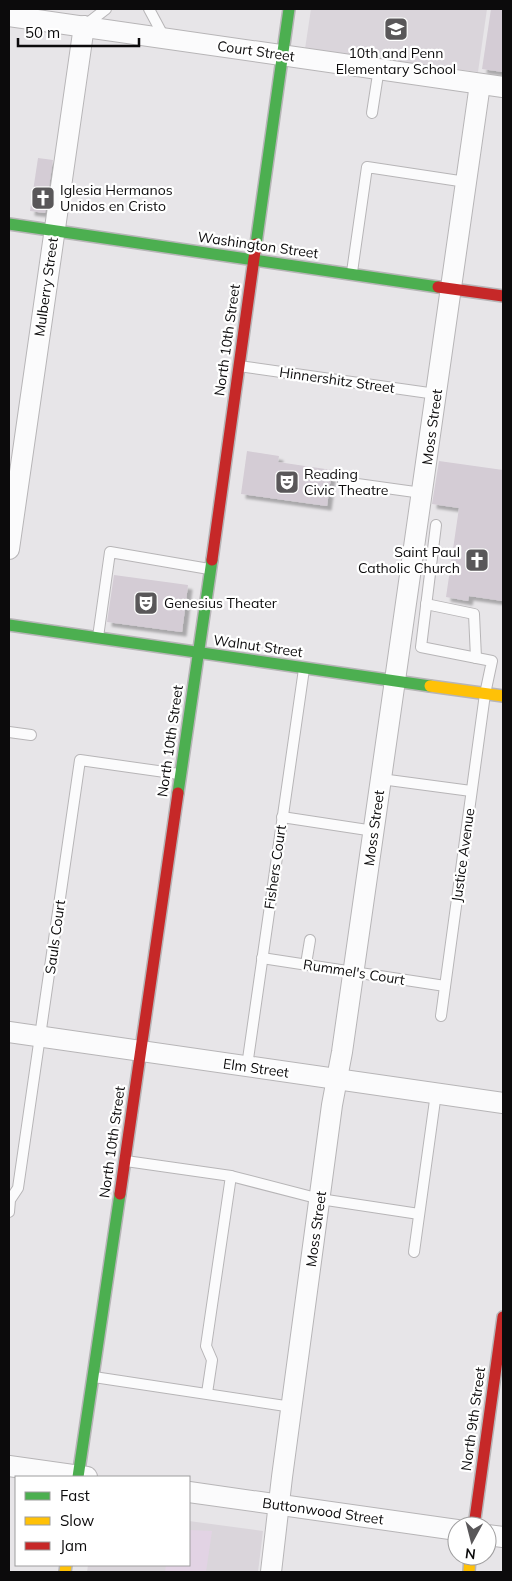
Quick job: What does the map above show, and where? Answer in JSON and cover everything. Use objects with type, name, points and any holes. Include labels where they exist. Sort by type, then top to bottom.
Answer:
[{"type":"street","name":"North 10th Street","points":[[81,1476],[93,1376],[181,774],[289,9]]},
{"type":"street","name":"Court Street","points":[[9,16],[503,87]]},
{"type":"street","name":"Mulberry Street","points":[[9,549],[84,26]]},
{"type":"street","name":"Moss Street","points":[[271,1572],[320,1200],[381,779],[396,681],[425,537],[422,493],[480,84]]},
{"type":"street","name":"Washington Street","points":[[9,224],[503,296]]},
{"type":"street","name":"Walnut Street","points":[[9,625],[503,696]]},
{"type":"street","name":"Elm Street","points":[[9,1032],[503,1102]]},
{"type":"street","name":"North 9th Street","points":[[475,1516],[503,1316]]},
{"type":"street","points":[[9,1466],[74,1476]]},
{"type":"street","name":"Buttonwood Street","points":[[190,1492],[447,1529]]},
{"type":"lane","points":[[84,26],[106,9]]},
{"type":"lane","points":[[149,9],[164,38]]},
{"type":"lane","points":[[372,113],[379,68]]},
{"type":"lane","points":[[352,274],[367,168],[466,182]]},
{"type":"lane","name":"Hinnershitz Street","points":[[238,366],[436,394]]},
{"type":"lane","points":[[343,482],[422,493]]},
{"type":"lane","points":[[426,604],[474,614],[476,658],[420,647],[426,604],[425,537],[436,525]]},
{"type":"lane","points":[[98,638],[110,552],[209,569]]},
{"type":"lane","name":"Justice Avenue","points":[[441,1016],[471,791],[485,694],[492,662],[476,658]]},
{"type":"lane","name":"Fishers Court","points":[[247,1066],[304,668]]},
{"type":"lane","points":[[9,732],[32,735]]},
{"type":"lane","name":"Sauls Court","points":[[9,1212],[10,1200],[18,1188],[80,760],[181,774]]},
{"type":"lane","points":[[381,779],[471,791]]},
{"type":"lane","points":[[282,817],[374,831]]},
{"type":"lane","points":[[306,964],[310,940]]},
{"type":"lane","name":"Rummel's Court","points":[[262,958],[445,986]]},
{"type":"lane","points":[[414,1252],[436,1093]]},
{"type":"lane","points":[[125,1161],[231,1176],[320,1200],[419,1214]]},
{"type":"lane","points":[[208,1393],[212,1360],[206,1346],[231,1176]]},
{"type":"lane","points":[[93,1376],[292,1407]]},
{"type":"shaded area","name":"10th and Penn Elementary School","points":[[311,9],[487,9],[478,72],[305,49]]},
{"type":"shaded area","points":[[190,1521],[263,1531],[258,1572],[87,1572],[88,1566],[190,1566]]},
{"type":"shaded area","points":[[190,1530],[212,1531],[206,1572],[165,1572],[166,1566],[190,1566]]},
{"type":"building","points":[[491,9],[503,9],[503,72],[482,69]]},
{"type":"building","name":"Iglesia Hermanos Unidos en Cristo","points":[[38,158],[53,160],[45,213],[30,211]]},
{"type":"building","name":"Reading Civic Theatre","points":[[247,451],[279,456],[278,462],[332,470],[327,506],[241,494]]},
{"type":"building","points":[[439,461],[503,470],[503,601],[469,596],[468,601],[446,597],[459,508],[432,504]]},
{"type":"building","name":"Genesius Theater","points":[[114,575],[188,585],[182,632],[107,622]]},
{"type":"traffic: fast","points":[[256,244],[289,9]]},
{"type":"traffic: fast","points":[[9,224],[438,287]]},
{"type":"traffic: fast","points":[[178,793],[212,560]]},
{"type":"traffic: fast","points":[[9,625],[430,686]]},
{"type":"traffic: fast","points":[[78,1476],[120,1194]]},
{"type":"traffic: slow","points":[[430,686],[503,696]]},
{"type":"traffic: slow","points":[[65,1572],[66,1566]]},
{"type":"traffic: slow","points":[[469,1566],[469,1572]]},
{"type":"traffic: jam","points":[[212,560],[256,244]]},
{"type":"traffic: jam","points":[[438,287],[503,296]]},
{"type":"traffic: jam","points":[[120,1194],[178,793]]},
{"type":"traffic: jam","points":[[475,1516],[503,1317]]},
{"type":"place","name":"10th and Penn Elementary School","points":[[396,29]]},
{"type":"place","name":"Iglesia Hermanos Unidos en Cristo","points":[[43,198]]},
{"type":"place","name":"Reading Civic Theatre","points":[[287,482]]},
{"type":"place","name":"Saint Paul Catholic Church","points":[[477,560]]},
{"type":"place","name":"Genesius Theater","points":[[146,603]]}]
